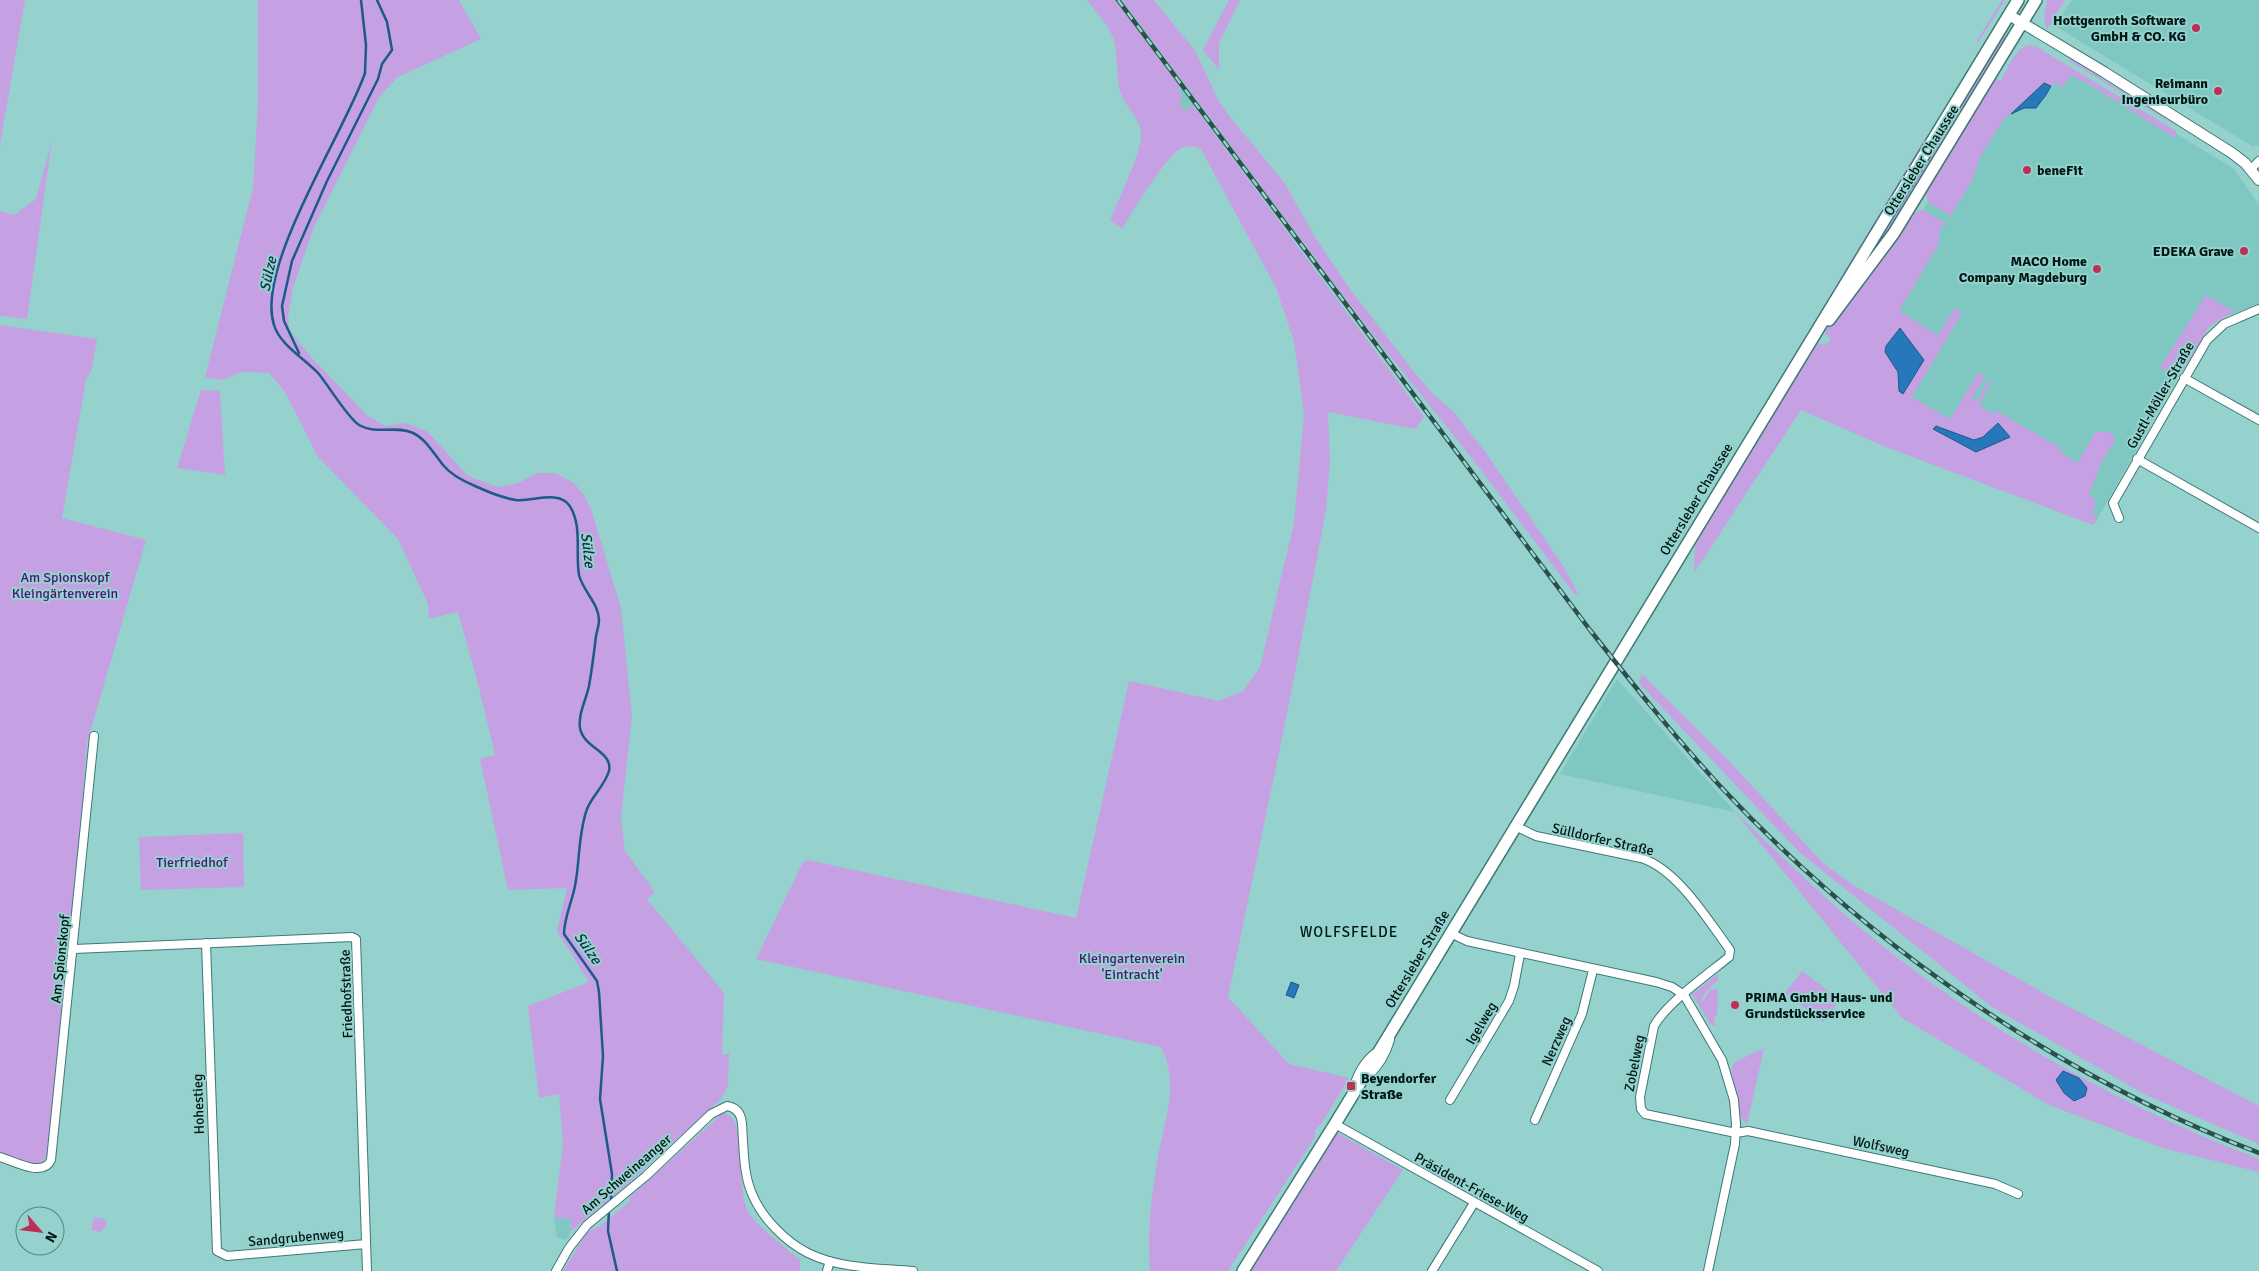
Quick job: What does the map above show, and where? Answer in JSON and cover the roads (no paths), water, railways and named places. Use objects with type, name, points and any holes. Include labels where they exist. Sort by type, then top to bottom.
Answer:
[{"type":"main road","name":"Ottersleber Chaussee","points":[[1615,661],[1768,408],[1820,328],[1832,303],[2018,0]]},
{"type":"main road","name":"Ottersleber Chaussee","points":[[1820,328],[1836,312],[1890,239],[2036,0]]},
{"type":"main road","name":"Ottersleber Straße","points":[[1243,1271],[1350,1100],[1615,661]]},
{"type":"street","points":[[2008,15],[2225,148],[2251,170],[2259,180]]},
{"type":"street","points":[[2251,170],[2259,161]]},
{"type":"street","name":"Gustl-Möller-Straße","points":[[2119,518],[2113,503],[2206,340],[2215,330],[2229,321],[2259,309]]},
{"type":"street","points":[[2184,378],[2259,420]]},
{"type":"street","points":[[2137,459],[2259,528]]},
{"type":"street","name":"Am Spionskopf","points":[[0,1157],[33,1168],[45,1168],[52,1157],[94,736]]},
{"type":"street","name":"Sülldorfer Straße","points":[[1515,826],[1536,836],[1646,860],[1660,866],[1670,874],[1731,952],[1729,957],[1684,995]]},
{"type":"street","points":[[1450,933],[1465,941],[1665,985],[1684,995],[1722,1060],[1734,1100],[1736,1133],[1708,1271]]},
{"type":"street","name":"Friedhofstraße","points":[[74,949],[352,937],[357,940],[367,1271]]},
{"type":"street","name":"Hohestieg","points":[[206,943],[216,1248],[221,1254],[228,1256]]},
{"type":"street","name":"Igelweg","points":[[1450,1100],[1509,1001],[1520,954]]},
{"type":"street","name":"Nerzweg","points":[[1535,1120],[1582,1014],[1593,970]]},
{"type":"street","name":"Zobelweg","points":[[1684,995],[1660,1017],[1653,1030],[1640,1093],[1641,1109],[1648,1115],[1736,1133]]},
{"type":"street","points":[[1359,1084],[1376,1068],[1387,1050],[1394,1027]]},
{"type":"street","points":[[1350,1100],[1356,1079],[1367,1061],[1381,1048]]},
{"type":"street","name":"Am Schweineanger","points":[[556,1271],[579,1234],[625,1195],[711,1114],[724,1106],[733,1108],[740,1116],[747,1179],[761,1210],[776,1228],[796,1246],[812,1255],[830,1261]]},
{"type":"street","name":"Präsident-Friese-Weg","points":[[1335,1124],[1598,1271]]},
{"type":"street","name":"Wolfsweg","points":[[1736,1133],[1758,1132],[1996,1184],[2018,1194]]},
{"type":"street","points":[[1432,1271],[1474,1203]]},
{"type":"street","name":"Sandgrubenweg","points":[[228,1256],[366,1244]]},
{"type":"street","points":[[827,1271],[830,1261],[867,1268],[913,1271]]},
{"type":"water","points":[[2044,83],[2051,86],[2036,108],[2024,108],[2011,114]]},
{"type":"water","points":[[1900,328],[1924,360],[1903,394],[1899,391],[1898,372],[1885,352],[1886,346]]},
{"type":"water","points":[[1998,423],[2010,437],[1976,452],[1933,429],[1936,426],[1974,440],[1983,437]]},
{"type":"water","points":[[1291,982],[1299,985],[1294,998],[1286,995]]},
{"type":"water","points":[[2063,1071],[2079,1078],[2087,1088],[2085,1096],[2074,1101],[2064,1093],[2056,1080]]},
{"type":"waterway","name":"Sülze","points":[[361,0],[366,45],[365,73],[355,98],[289,235],[277,269],[272,300],[274,325],[281,339],[318,373],[359,425],[372,429],[400,430],[413,433],[426,443],[446,469],[466,482],[506,498],[516,500],[558,498],[569,505],[573,513],[577,530],[579,575],[594,603],[599,620],[589,686],[580,718],[580,728],[587,741],[607,759],[609,771],[605,781],[589,804],[584,818],[575,886],[565,922],[564,934],[597,981],[599,992],[603,1056],[600,1099],[612,1174],[611,1202]]},
{"type":"waterway","points":[[299,353],[284,321],[282,306],[292,261],[327,181],[378,79],[382,64],[392,50],[387,22],[377,0]]},
{"type":"waterway","name":"Sülze","points":[[609,1209],[608,1231],[617,1271]]},
{"type":"railway","points":[[1118,0],[1590,630],[1686,748],[1777,844],[1838,899],[1902,951],[1969,1000],[2038,1045],[2110,1085],[2184,1121],[2259,1153]]},
{"type":"place","name":"Hottgenroth Software GmbH & CO. KG","points":[[2196,28]]},
{"type":"place","name":"Reimann Ingenieurbüro","points":[[2218,91]]},
{"type":"place","name":"beneFit","points":[[2027,170]]},
{"type":"place","name":"EDEKA Grave","points":[[2244,251]]},
{"type":"place","name":"MACO Home Company Magdeburg","points":[[2097,269]]},
{"type":"place","name":"PRIMA GmbH Haus- und Grundstücksservice","points":[[1735,1005]]},
{"type":"place","name":"Beyendorfer Straße","points":[[1351,1086]]},
{"type":"district","name":"WOLFSFELDE","points":[[1349,932]]},
{"type":"park label","name":"Am Spionskopf Kleingärtenverein","points":[[65,586]]},
{"type":"park label","name":"Tierfriedhof","points":[[192,862]]},
{"type":"park label","name":"Kleingartenverein 'Eintracht'","points":[[1132,966]]}]
